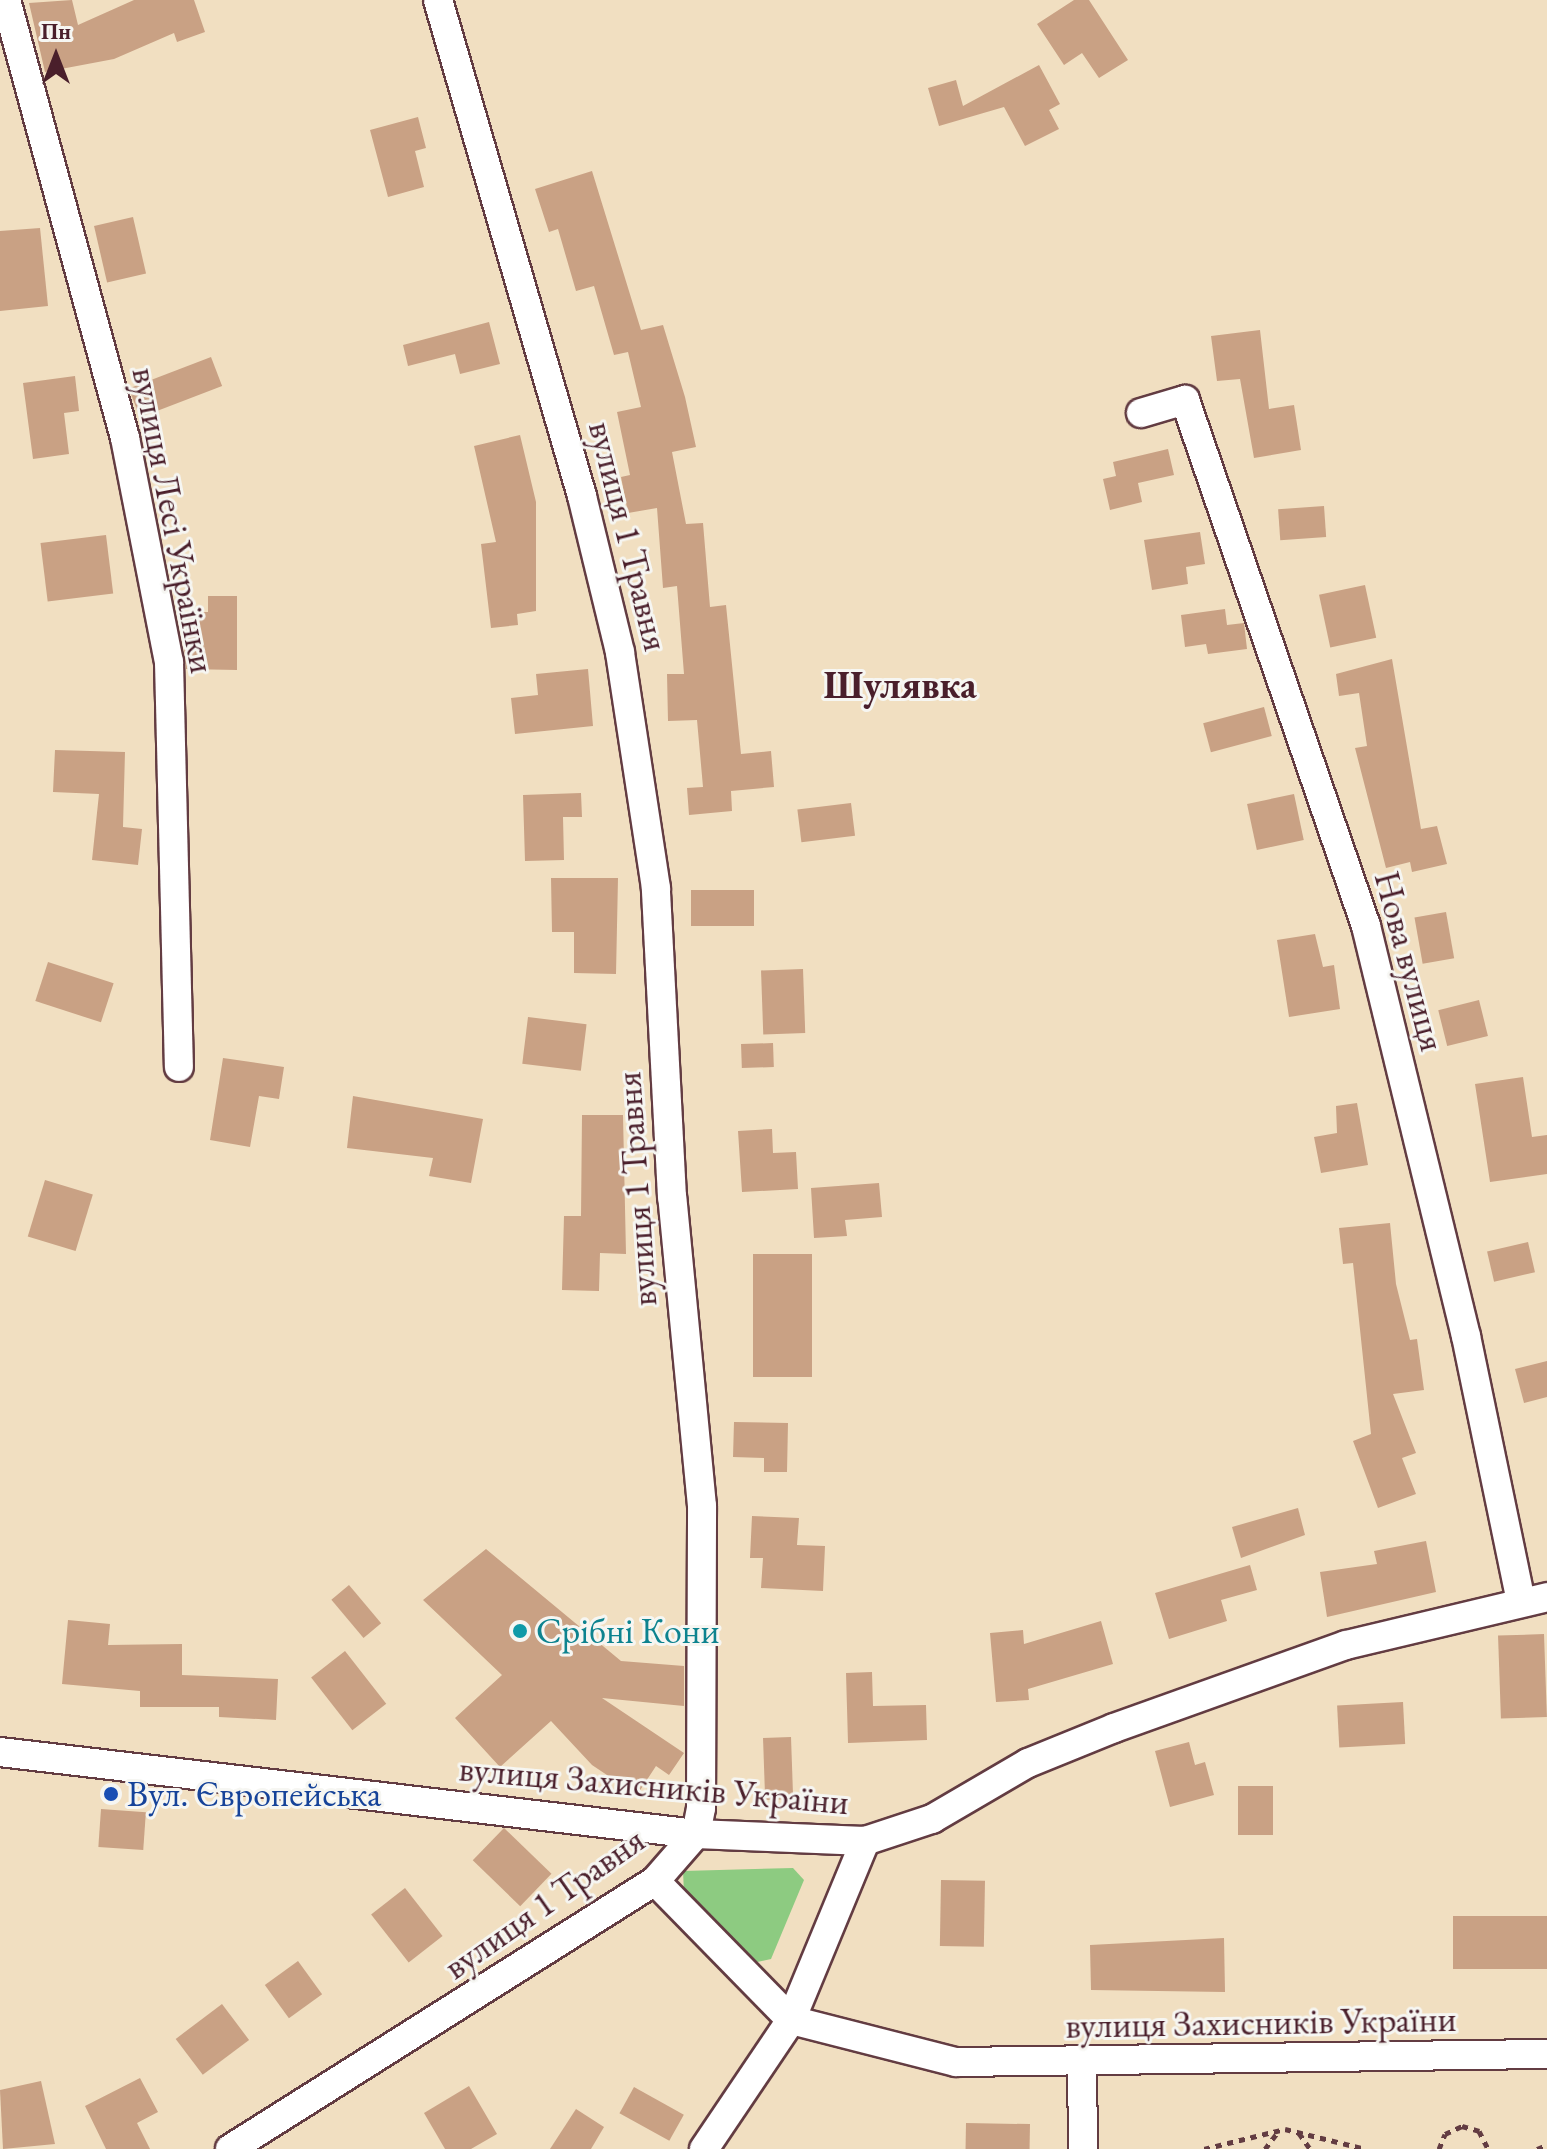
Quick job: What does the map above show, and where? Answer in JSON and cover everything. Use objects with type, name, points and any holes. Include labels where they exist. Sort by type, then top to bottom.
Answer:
[{"type":"street","name":"вулиця Лесі Українки","points":[[6,0],[125,438],[169,662],[179,1067]]},
{"type":"street","name":"вулиця 1 Травня","points":[[230,2149],[655,1881],[696,1834],[703,1754],[702,1506],[672,1197],[656,888],[620,652],[582,496],[438,0]]},
{"type":"street","name":"Нова вулиця","points":[[1141,413],[1185,400],[1366,926],[1534,1599]]},
{"type":"street","name":"вулиця Захисників України","points":[[0,1752],[696,1834],[865,1841],[932,1819],[1028,1763],[1114,1728],[1346,1645],[1534,1599]]},
{"type":"street","points":[[704,2149],[791,2020],[865,1841]]},
{"type":"street","points":[[655,1881],[791,2020]]},
{"type":"street","name":"вулиця Захисників України","points":[[791,2020],[956,2062],[1082,2064],[1547,2054]]},
{"type":"street","points":[[1082,2064],[1083,2149]]},
{"type":"path","points":[[1439,2149],[1445,2134],[1462,2126],[1479,2131],[1488,2149]]},
{"type":"path","points":[[1204,2149],[1285,2129],[1366,2149]]},
{"type":"path","points":[[1265,2149],[1285,2129]]},
{"type":"path","points":[[1285,2129],[1304,2136],[1310,2149]]},
{"type":"path","points":[[1537,2149],[1547,2145]]},
{"type":"green space","points":[[793,1868],[804,1880],[771,1959],[753,1963],[684,1893],[683,1871]]},
{"type":"building","points":[[72,0],[78,25],[134,0],[194,0],[205,32],[177,42],[174,33],[114,59],[45,72],[29,3]]},
{"type":"building","points":[[1074,0],[1089,0],[1128,60],[1099,78],[1082,53],[1064,65],[1037,24]]},
{"type":"building","points":[[1039,65],[1060,104],[1049,110],[1059,129],[1025,146],[1004,107],[939,126],[928,88],[956,80],[963,106]]},
{"type":"building","points":[[418,117],[426,148],[415,151],[424,187],[388,197],[370,130]]},
{"type":"building","points":[[592,171],[641,330],[663,325],[685,397],[696,447],[672,452],[686,524],[703,523],[710,607],[726,605],[741,754],[771,751],[774,787],[731,791],[732,811],[689,815],[687,788],[703,787],[697,720],[668,721],[667,674],[684,674],[677,586],[663,588],[657,508],[628,513],[621,477],[630,475],[617,412],[641,407],[628,352],[614,355],[594,286],[576,291],[558,229],[549,232],[535,189]]},
{"type":"building","points":[[133,217],[146,274],[107,283],[94,226]]},
{"type":"building","points":[[40,228],[48,306],[0,311],[0,231]]},
{"type":"building","points":[[489,322],[500,364],[460,374],[455,354],[408,366],[403,345]]},
{"type":"building","points":[[1260,330],[1269,409],[1294,405],[1301,450],[1254,458],[1240,379],[1217,381],[1211,336]]},
{"type":"building","points":[[211,357],[222,386],[140,417],[129,389]]},
{"type":"building","points":[[75,376],[79,411],[64,413],[69,454],[33,459],[23,383]]},
{"type":"building","points":[[520,435],[536,502],[536,611],[517,614],[518,625],[491,628],[481,544],[496,542],[474,446]]},
{"type":"building","points":[[1168,449],[1174,475],[1138,483],[1142,502],[1110,510],[1103,479],[1116,476],[1113,462]]},
{"type":"building","points":[[1324,506],[1326,537],[1280,540],[1278,509]]},
{"type":"building","points":[[1200,532],[1205,564],[1186,567],[1188,584],[1152,590],[1144,540]]},
{"type":"building","points":[[106,535],[113,594],[48,602],[40,543]]},
{"type":"building","points":[[1365,585],[1376,638],[1330,648],[1319,595]]},
{"type":"building","points":[[208,596],[237,596],[237,670],[186,669],[180,612],[208,612]]},
{"type":"building","points":[[1225,609],[1227,625],[1244,623],[1247,649],[1208,654],[1206,644],[1185,647],[1181,615]]},
{"type":"building","points":[[1392,659],[1421,829],[1437,826],[1447,864],[1412,872],[1410,862],[1386,868],[1355,748],[1367,746],[1359,693],[1339,696],[1336,674]]},
{"type":"building","points":[[588,669],[593,726],[515,734],[511,698],[538,695],[536,674]]},
{"type":"building","points":[[1264,707],[1272,736],[1211,752],[1203,723]]},
{"type":"building","points":[[55,750],[125,752],[123,827],[142,829],[138,865],[92,860],[99,794],[53,792]]},
{"type":"building","points":[[581,793],[582,817],[563,817],[564,860],[525,861],[523,795]]},
{"type":"building","points":[[1294,794],[1304,840],[1257,850],[1247,804]]},
{"type":"building","points":[[851,803],[855,836],[801,842],[797,810]]},
{"type":"building","points":[[551,878],[618,878],[616,974],[574,973],[574,932],[552,932]]},
{"type":"building","points":[[691,890],[754,890],[754,926],[691,926]]},
{"type":"building","points":[[1446,912],[1454,958],[1423,964],[1414,918]]},
{"type":"building","points":[[1315,934],[1323,967],[1334,965],[1340,1009],[1289,1017],[1277,940]]},
{"type":"building","points":[[48,962],[114,983],[101,1022],[35,1001]]},
{"type":"building","points":[[803,969],[805,1033],[763,1034],[761,970]]},
{"type":"building","points":[[1479,1000],[1488,1036],[1447,1046],[1438,1010]]},
{"type":"building","points":[[528,1017],[587,1024],[581,1071],[522,1064]]},
{"type":"building","points":[[773,1043],[774,1067],[742,1068],[741,1044]]},
{"type":"building","points":[[223,1058],[284,1067],[279,1099],[259,1096],[250,1147],[210,1140]]},
{"type":"building","points":[[1523,1077],[1532,1137],[1547,1135],[1547,1174],[1490,1182],[1475,1084]]},
{"type":"building","points":[[353,1096],[483,1119],[471,1183],[429,1176],[433,1158],[347,1148]]},
{"type":"building","points":[[1357,1103],[1368,1165],[1321,1173],[1314,1137],[1337,1133],[1336,1106]]},
{"type":"building","points":[[582,1115],[623,1115],[626,1254],[600,1253],[599,1291],[562,1290],[564,1216],[581,1216]]},
{"type":"building","points":[[772,1129],[773,1153],[796,1152],[798,1189],[742,1192],[738,1131]]},
{"type":"building","points":[[45,1180],[93,1195],[76,1251],[28,1236]]},
{"type":"building","points":[[879,1183],[882,1217],[845,1220],[847,1236],[814,1238],[811,1188]]},
{"type":"building","points":[[1390,1223],[1396,1284],[1410,1340],[1417,1339],[1424,1390],[1393,1394],[1416,1453],[1402,1458],[1416,1494],[1378,1508],[1353,1441],[1371,1434],[1353,1263],[1343,1264],[1339,1228]]},
{"type":"building","points":[[1528,1242],[1535,1272],[1494,1282],[1487,1251]]},
{"type":"building","points":[[753,1254],[812,1254],[812,1377],[753,1377]]},
{"type":"building","points":[[1547,1361],[1547,1397],[1524,1403],[1515,1369]]},
{"type":"building","points":[[734,1422],[788,1423],[787,1472],[764,1472],[764,1458],[733,1457]]},
{"type":"building","points":[[1298,1508],[1305,1535],[1241,1558],[1232,1527]]},
{"type":"building","points":[[752,1516],[799,1518],[797,1545],[825,1546],[823,1591],[761,1588],[763,1558],[750,1558]]},
{"type":"building","points":[[1426,1541],[1436,1592],[1327,1617],[1320,1572],[1377,1564],[1374,1551]]},
{"type":"building","name":"Срібні Кони","points":[[486,1549],[621,1661],[684,1666],[684,1706],[602,1698],[684,1753],[669,1775],[656,1766],[637,1795],[592,1765],[551,1721],[500,1767],[455,1718],[502,1675],[423,1600]]},
{"type":"building","points":[[1250,1565],[1257,1590],[1221,1600],[1227,1621],[1169,1639],[1155,1593]]},
{"type":"building","points":[[349,1585],[381,1623],[364,1638],[331,1600]]},
{"type":"building","points":[[68,1620],[110,1624],[108,1645],[182,1644],[182,1675],[278,1679],[276,1720],[219,1717],[219,1707],[140,1707],[140,1691],[62,1684]]},
{"type":"building","points":[[1101,1621],[1113,1664],[1028,1689],[1029,1700],[996,1702],[990,1633],[1023,1630],[1024,1644]]},
{"type":"building","points":[[1544,1634],[1547,1717],[1501,1719],[1498,1636]]},
{"type":"building","points":[[345,1651],[386,1704],[352,1730],[311,1677]]},
{"type":"building","points":[[872,1672],[873,1706],[926,1705],[927,1740],[848,1743],[846,1673]]},
{"type":"building","points":[[1403,1702],[1405,1744],[1339,1747],[1337,1705]]},
{"type":"building","points":[[791,1737],[793,1799],[765,1800],[763,1738]]},
{"type":"building","points":[[1189,1742],[1195,1765],[1205,1762],[1214,1795],[1170,1807],[1155,1751]]},
{"type":"building","points":[[1238,1786],[1273,1786],[1273,1835],[1238,1835]]},
{"type":"building","points":[[101,1809],[146,1812],[143,1850],[98,1847]]},
{"type":"building","points":[[504,1828],[551,1874],[520,1906],[473,1860]]},
{"type":"building","points":[[941,1880],[985,1881],[984,1947],[940,1946]]},
{"type":"building","points":[[405,1888],[443,1936],[409,1963],[371,1914]]},
{"type":"building","points":[[1453,1916],[1547,1916],[1547,1969],[1453,1969]]},
{"type":"building","points":[[1224,1938],[1225,1992],[1091,1990],[1090,1945]]},
{"type":"building","points":[[298,1961],[322,1994],[289,2018],[265,1985]]},
{"type":"building","points":[[222,2004],[249,2040],[203,2075],[176,2039]]},
{"type":"building","points":[[140,2078],[158,2112],[137,2123],[150,2149],[106,2149],[85,2106]]},
{"type":"building","points":[[41,2081],[55,2144],[3,2149],[0,2090]]},
{"type":"building","points":[[469,2086],[497,2134],[471,2149],[445,2149],[424,2113]]},
{"type":"building","points":[[634,2087],[684,2115],[669,2141],[619,2113]]},
{"type":"building","points":[[576,2109],[604,2127],[591,2149],[550,2149]]},
{"type":"building","points":[[966,2123],[1030,2124],[1030,2149],[966,2149]]},
{"type":"place","name":"Срібні Кони","points":[[520,1631]]},
{"type":"place","name":"Вул. Європейська","points":[[111,1794]]},
{"type":"district","name":"Шулявка","points":[[900,685]]}]
